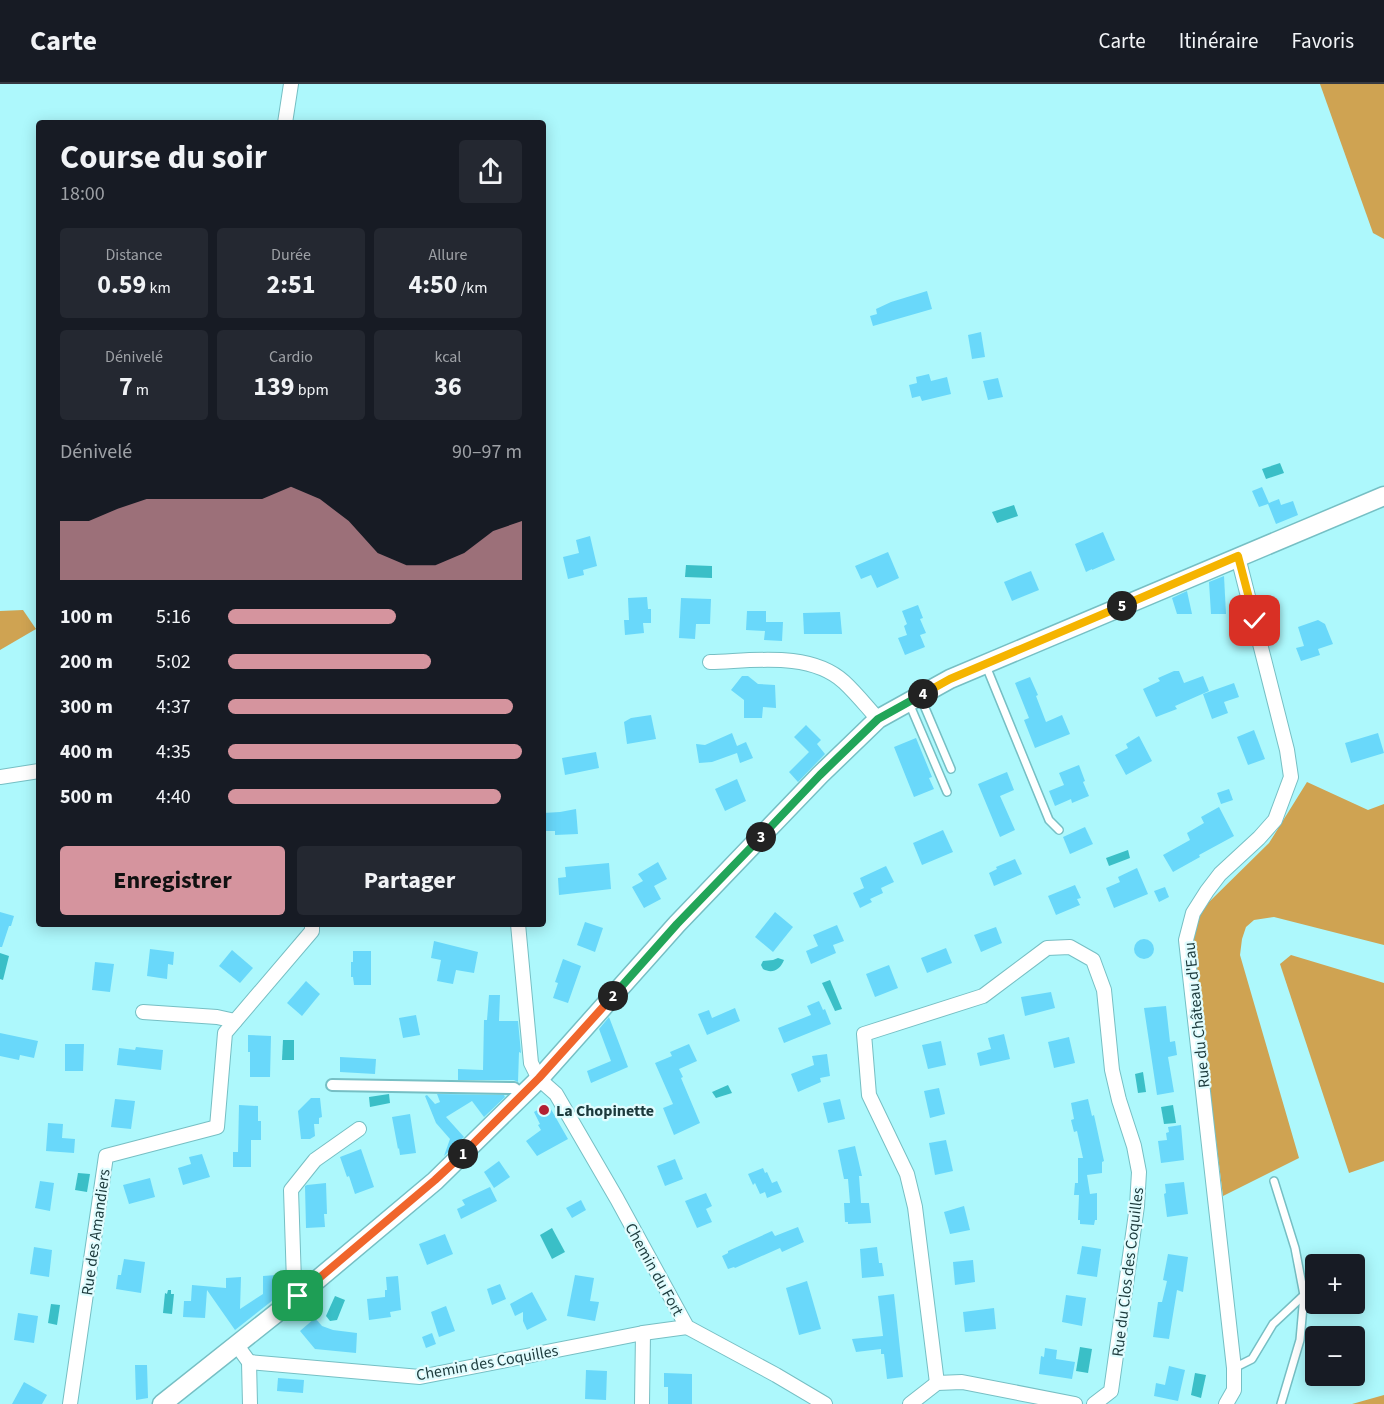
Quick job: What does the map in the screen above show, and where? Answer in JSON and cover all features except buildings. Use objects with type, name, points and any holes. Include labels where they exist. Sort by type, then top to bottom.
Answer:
[{"type":"street","points":[[285,120],[291,84]]},
{"type":"street","points":[[162,1404],[298,1296],[435,1180],[523,1095],[677,924],[820,775],[878,719],[950,679],[1384,496]]},
{"type":"street","name":"Rue du Château d'Eau","points":[[1226,1404],[1234,1390],[1234,1368],[1186,940],[1193,913],[1207,891],[1220,874],[1275,820],[1291,777],[1287,750],[1238,556]]},
{"type":"street","points":[[710,662],[792,660],[818,666],[842,681],[878,719]]},
{"type":"street","points":[[0,777],[36,771]]},
{"type":"street","name":"Rue des Amandiers","points":[[70,1404],[106,1156],[217,1127],[225,1033],[312,931],[312,927]]},
{"type":"street","points":[[518,927],[531,1063],[539,1078]]},
{"type":"street","name":"Rue du Clos des Coquilles","points":[[937,1383],[915,1207],[907,1174],[869,1095],[864,1034],[983,996],[1047,948],[1070,947],[1093,960],[1104,990],[1112,1070],[1134,1146],[1139,1172],[1137,1206],[1111,1391],[1094,1404]]},
{"type":"street","points":[[143,1012],[217,1017],[235,1021]]},
{"type":"street","name":"Chemin du Fort","points":[[539,1078],[556,1094],[687,1327],[825,1404]]},
{"type":"street","points":[[332,1085],[514,1088],[523,1095]]},
{"type":"street","points":[[298,1296],[294,1282],[291,1190],[315,1160],[359,1129]]},
{"type":"street","name":"Chemin des Coquilles","points":[[249,1362],[420,1377],[643,1333],[687,1327]]},
{"type":"street","points":[[642,1404],[643,1333]]},
{"type":"street","points":[[236,1344],[249,1362],[250,1404]]},
{"type":"street","points":[[910,1404],[937,1383],[962,1382],[1075,1404]]},
{"type":"lane","points":[[985,664],[1049,820],[1059,830]]},
{"type":"lane","points":[[915,699],[951,769]]},
{"type":"lane","points":[[915,699],[947,792]]},
{"type":"lane","points":[[1274,1181],[1295,1248],[1304,1295],[1300,1340],[1281,1404]]},
{"type":"lane","points":[[1234,1368],[1252,1359],[1273,1324],[1304,1295]]},
{"type":"shaded area","points":[[1320,84],[1384,84],[1384,239],[1373,233]]},
{"type":"shaded area","points":[[23,610],[36,629],[0,650],[0,611]]},
{"type":"shaded area","points":[[1307,782],[1368,810],[1384,804],[1384,945],[1274,917],[1254,920],[1246,927],[1240,955],[1299,1158],[1223,1196],[1193,958],[1193,924],[1209,902],[1269,843]]},
{"type":"shaded area","points":[[1291,955],[1384,983],[1384,1161],[1349,1173],[1280,964]]},
{"type":"shaded area","points":[[1384,1395],[1384,1404],[1352,1404]]},
{"type":"water","points":[[1280,463],[1284,473],[1266,479],[1262,469]]},
{"type":"water","points":[[1014,505],[1018,516],[997,523],[992,512]]},
{"type":"water","points":[[686,565],[712,566],[712,578],[685,577]]},
{"type":"water","points":[[1128,850],[1130,858],[1109,866],[1106,858]]},
{"type":"water","points":[[0,953],[9,956],[3,980],[0,979]]},
{"type":"water","points":[[778,958],[784,960],[778,969],[770,971],[763,969],[761,965],[763,961]]},
{"type":"water","points":[[830,980],[842,1009],[835,1011],[822,983]]},
{"type":"water","points":[[283,1040],[294,1040],[294,1060],[282,1060]]},
{"type":"water","points":[[1143,1072],[1146,1092],[1138,1093],[1135,1074]]},
{"type":"water","points":[[728,1085],[732,1093],[716,1098],[712,1092]]},
{"type":"water","points":[[389,1094],[390,1103],[370,1107],[369,1097]]},
{"type":"water","points":[[1173,1105],[1176,1123],[1164,1124],[1161,1107]]},
{"type":"water","points":[[78,1173],[90,1174],[87,1192],[75,1190]]},
{"type":"water","points":[[552,1228],[565,1252],[552,1259],[540,1235]]},
{"type":"water","points":[[168,1290],[174,1294],[172,1314],[163,1313],[165,1293],[167,1294]]},
{"type":"water","points":[[335,1296],[345,1300],[337,1320],[330,1321],[326,1316]]},
{"type":"water","points":[[51,1304],[60,1305],[57,1325],[48,1323]]},
{"type":"water","points":[[1080,1347],[1092,1349],[1088,1373],[1076,1371]]},
{"type":"water","points":[[1195,1373],[1206,1375],[1201,1398],[1191,1395]]},
{"type":"place","name":"La Chopinette","points":[[544,1110]]},
{"type":"route","points":[[298,1296],[435,1180],[514,1104],[677,924],[820,775],[878,719],[950,679],[1238,556],[1255,621]]}]
